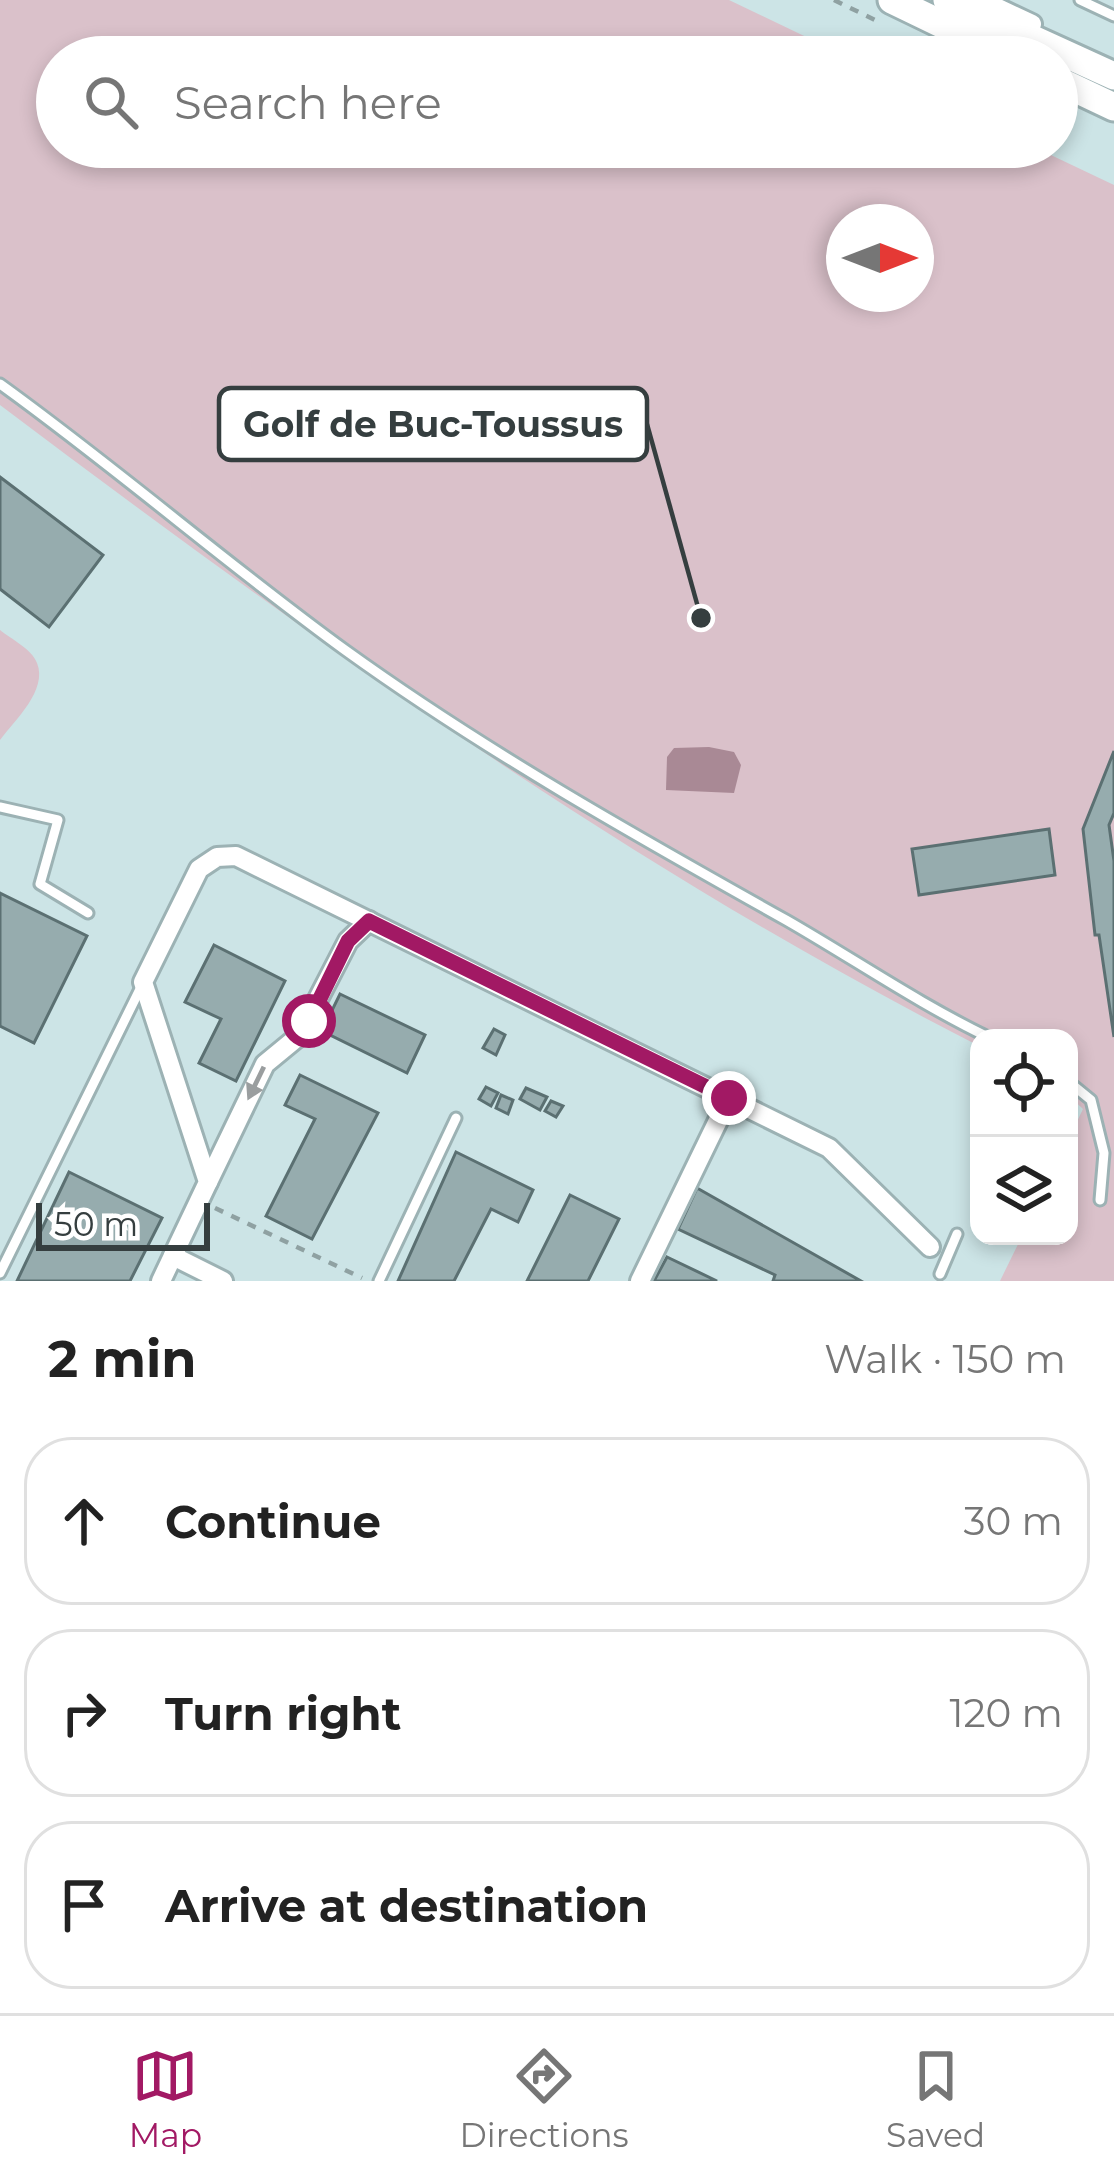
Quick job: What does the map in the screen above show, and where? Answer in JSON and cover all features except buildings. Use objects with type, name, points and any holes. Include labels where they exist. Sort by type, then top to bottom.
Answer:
[{"type":"main road","points":[[892,0],[967,36]]},
{"type":"main road","points":[[947,0],[1026,36]]},
{"type":"main road","points":[[1078,90],[1114,107]]},
{"type":"street","points":[[981,0],[1056,36]]},
{"type":"street","points":[[1078,49],[1101,70]]},
{"type":"street","points":[[204,1191],[143,982],[199,869],[217,857],[236,856],[829,1148],[930,1246]]},
{"type":"street","points":[[161,1281],[265,1064],[299,1036],[348,941],[369,921]]},
{"type":"street","points":[[640,1281],[729,1098]]},
{"type":"street","points":[[173,1256],[223,1281]]},
{"type":"lane","points":[[1080,0],[1114,16]]},
{"type":"lane","points":[[0,384],[97,453],[345,650],[571,799],[971,1029]]},
{"type":"lane","points":[[0,807],[58,820],[40,884],[88,913]]},
{"type":"lane","points":[[0,1273],[143,982]]},
{"type":"lane","points":[[1078,1089],[1091,1100],[1104,1153],[1100,1200]]},
{"type":"lane","points":[[380,1281],[456,1118]]},
{"type":"lane","points":[[939,1277],[957,1234]]},
{"type":"lane","points":[[930,1246],[940,1262],[939,1277]]},
{"type":"path","points":[[204,1191],[368,1281]]},
{"type":"shaded area","points":[[0,0],[729,0],[804,36],[36,36],[36,168],[1078,168],[1114,185],[1114,1281],[1000,1281],[1018,1245],[1078,1245],[1078,1119],[1083,1109],[1078,1104],[1078,1029],[970,1029],[970,1041],[723,904],[598,827],[355,664],[0,405]]},
{"type":"shaded area","points":[[0,630],[31,653],[39,673],[34,694],[0,740]]},
{"type":"shaded area","points":[[674,748],[734,752],[741,765],[734,793],[666,790],[667,757]]},
{"type":"place","name":"Golf de Buc-Toussus","points":[[701,618]]},
{"type":"route","points":[[309,1021],[348,941],[369,921],[729,1098]]}]
